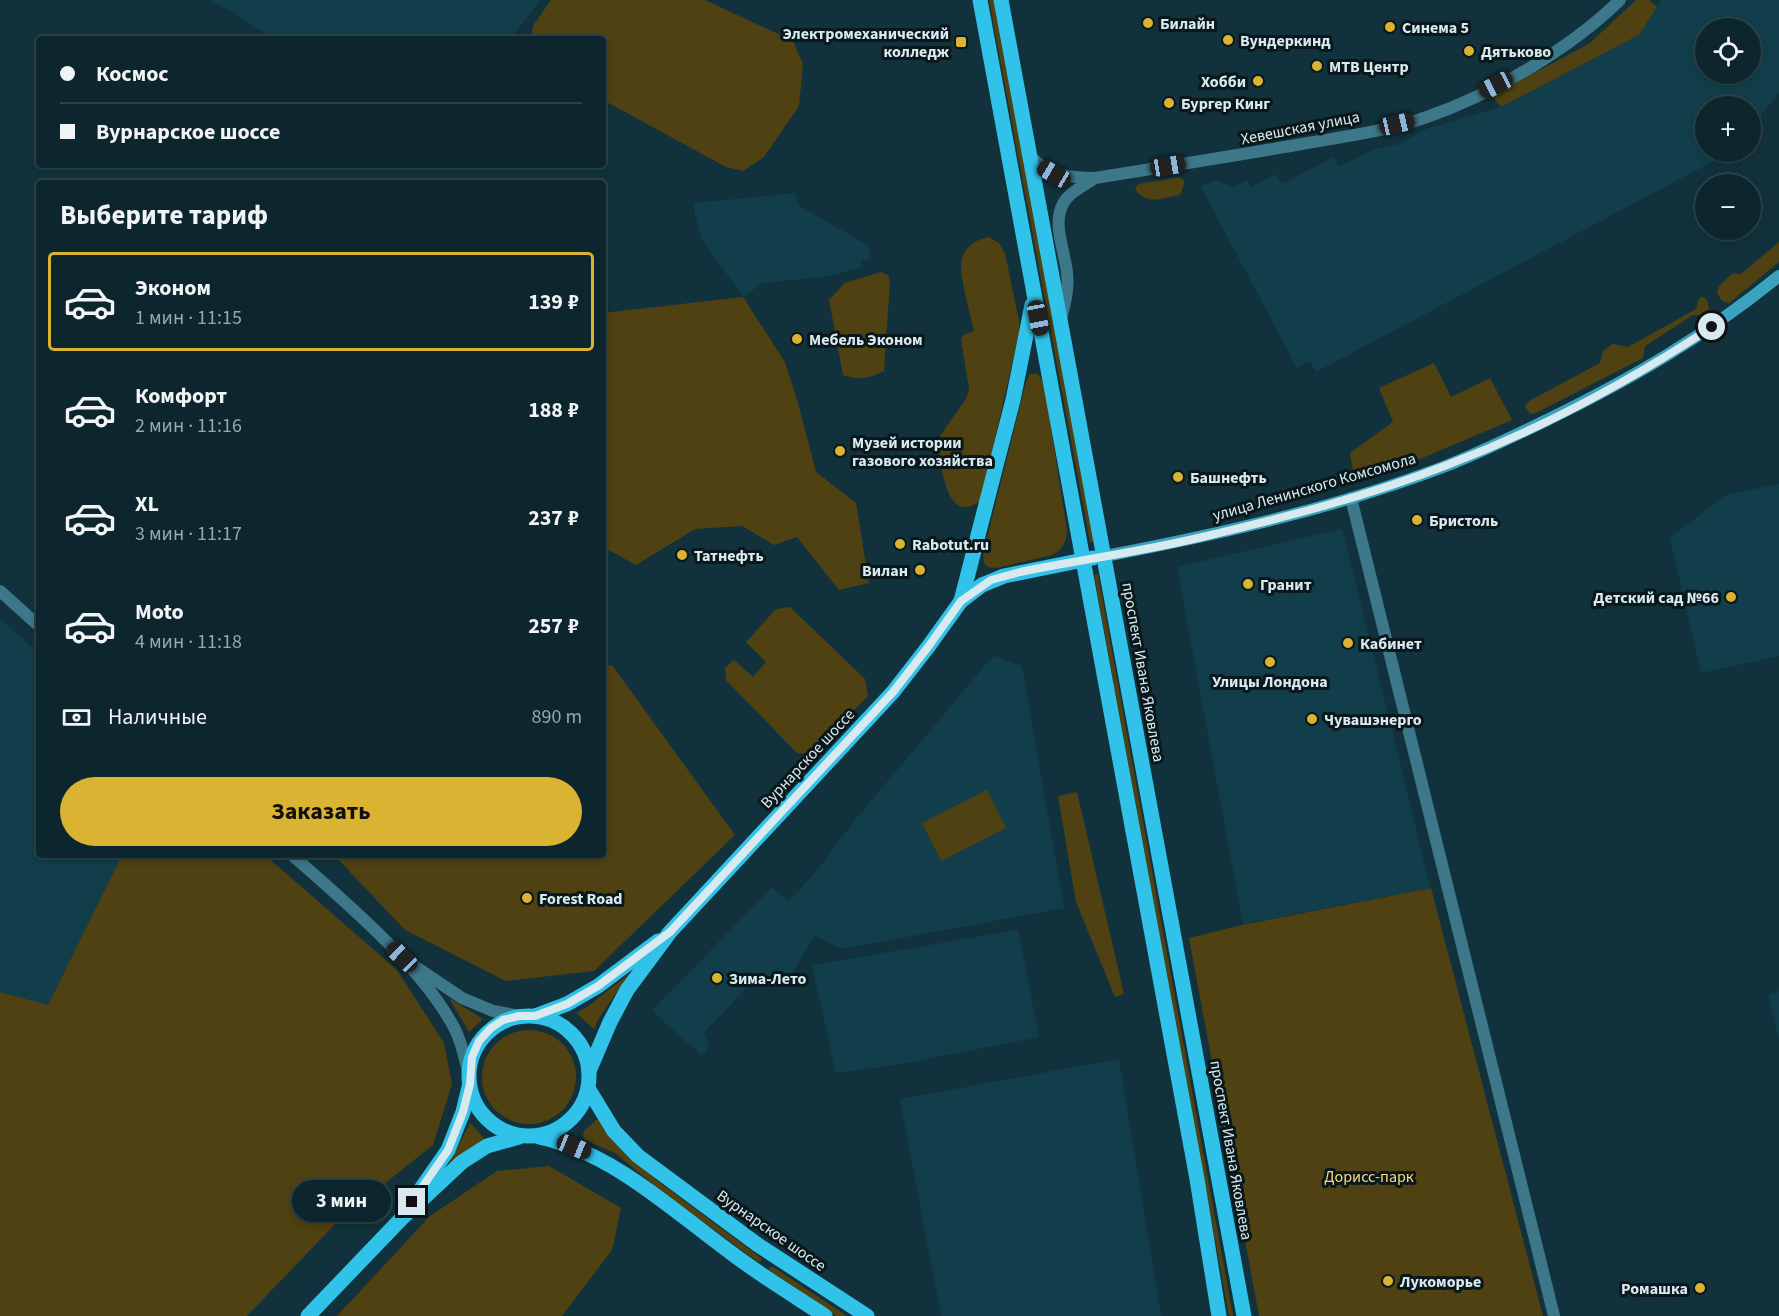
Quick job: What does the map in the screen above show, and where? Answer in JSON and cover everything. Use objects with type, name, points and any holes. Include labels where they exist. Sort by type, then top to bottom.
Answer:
[{"type":"main road","points":[[980,0],[1195,1167],[1219,1316]]},
{"type":"main road","name":"проспект Ивана Яковлева","points":[[1001,0],[1244,1316]]},
{"type":"main road","name":"улица Ленинского Комсомола","points":[[961,601],[982,585],[1004,576],[1195,538],[1351,498],[1428,472],[1478,452],[1608,390],[1728,317],[1779,276]]},
{"type":"main road","points":[[961,601],[1010,411],[1034,296]]},
{"type":"main road","name":"Вурнарское шоссе","points":[[589,1071],[627,990],[670,932],[893,692],[961,601]]},
{"type":"main road","name":"Вурнарское шоссе","points":[[527,1016],[567,1004],[598,986],[670,932]]},
{"type":"main road","points":[[308,1316],[400,1219],[462,1162],[487,1146],[555,1131],[569,1123],[582,1108],[589,1090],[589,1071],[585,1052],[573,1034],[554,1021],[527,1016],[503,1020],[491,1028],[479,1041],[472,1057],[463,1112],[448,1150],[400,1219]]},
{"type":"main road","points":[[469,1079],[473,1100],[491,1124],[506,1132],[562,1142],[607,1162],[734,1256],[825,1316]]},
{"type":"main road","name":"Вурнарское шоссе","points":[[589,1090],[614,1131],[639,1156],[770,1253],[867,1316]]},
{"type":"main road","points":[[758,1272],[770,1253]]},
{"type":"street","name":"Хевешская улица","points":[[1095,178],[1336,138],[1425,117],[1457,105],[1529,68],[1582,34],[1620,0]]},
{"type":"street","points":[[1030,156],[1054,174],[1095,178]]},
{"type":"street","points":[[1061,320],[1067,295],[1068,274],[1059,227],[1059,215],[1064,202],[1095,178]]},
{"type":"street","points":[[1351,498],[1554,1316]]},
{"type":"street","points":[[0,591],[36,623]]},
{"type":"street","points":[[295,858],[402,957],[462,999],[493,1011],[527,1016]]},
{"type":"street","points":[[402,957],[437,1000],[452,1024],[469,1079]]},
{"type":"shaded area","points":[[211,0],[540,0],[513,36],[271,36]]},
{"type":"shaded area","points":[[1661,0],[1779,0],[1779,93],[1761,115],[1761,96],[1695,96],[1695,162],[1712,162],[1316,372],[1310,361],[1297,368],[1201,187],[1215,180],[1234,187],[1247,180],[1251,187],[1276,174],[1282,184],[1334,157],[1339,167],[1376,148],[1397,145],[1426,129],[1501,107],[1639,35]]},
{"type":"shaded area","points":[[796,193],[798,205],[869,246],[871,259],[861,260],[862,267],[830,276],[763,283],[743,297],[702,239],[694,203]]},
{"type":"shaded area","name":"Детский сад №66","points":[[1779,484],[1779,656],[1701,673],[1670,538],[1726,495]]},
{"type":"shaded area","points":[[1342,529],[1430,888],[1243,924],[1177,567]]},
{"type":"shaded area","points":[[0,619],[36,650],[36,858],[121,858],[48,1005],[0,992]]},
{"type":"shaded area","points":[[993,656],[1022,666],[1064,908],[841,949],[815,936],[785,984],[749,985],[703,1034],[710,1045],[702,1056],[652,1011],[772,887],[789,901],[815,873],[854,821]]},
{"type":"shaded area","points":[[1018,930],[1039,1037],[896,1065],[836,1073],[812,965]]},
{"type":"shaded area","points":[[1779,991],[1779,1039],[1768,994]]},
{"type":"shaded area","points":[[1119,1059],[1161,1316],[941,1316],[900,1099]]},
{"type":"green space","points":[[551,0],[705,0],[793,41],[803,64],[799,106],[764,157],[743,171],[726,167],[606,102],[606,36],[531,36],[533,26]]},
{"type":"green space","points":[[989,0],[994,0],[1095,541],[1090,542]]},
{"type":"green space","points":[[1636,0],[1649,0],[1657,7],[1639,35],[1501,107],[1492,96],[1590,43]]},
{"type":"green space","points":[[1179,177],[1185,181],[1180,195],[1155,200],[1145,198],[1135,189],[1138,184]]},
{"type":"green space","points":[[989,237],[999,243],[1005,253],[1019,321],[1019,333],[981,500],[970,507],[960,506],[953,500],[944,478],[937,444],[938,439],[967,397],[969,388],[961,340],[963,335],[974,331],[962,280],[963,255],[970,246]]},
{"type":"green space","points":[[1779,242],[1779,262],[1729,303],[1722,301],[1717,293],[1719,286],[1733,273],[1741,274]]},
{"type":"green space","points":[[880,272],[888,275],[890,281],[884,371],[864,378],[843,375],[829,300],[845,283]]},
{"type":"green space","points":[[743,297],[785,362],[816,472],[856,503],[869,583],[839,590],[797,537],[774,545],[742,526],[695,529],[636,565],[606,549],[606,313]]},
{"type":"green space","points":[[1703,297],[1707,300],[1710,313],[1706,316],[1693,315],[1645,346],[1643,358],[1530,414],[1525,406],[1529,401],[1600,363],[1603,351],[1613,344],[1628,347],[1696,309],[1699,298]]},
{"type":"green space","points":[[1434,363],[1451,397],[1490,378],[1512,420],[1406,465],[1362,477],[1353,471],[1350,453],[1393,422],[1379,388]]},
{"type":"green space","points":[[1030,374],[1038,374],[1044,383],[1067,531],[1066,539],[1061,548],[1052,555],[997,568],[988,567],[984,563],[983,554],[1026,382]]},
{"type":"green space","points":[[1098,574],[1233,1316],[1229,1316],[1094,575]]},
{"type":"green space","points":[[790,607],[865,679],[868,696],[811,754],[797,753],[726,680],[725,668],[734,660],[753,677],[766,662],[746,642],[776,609]]},
{"type":"green space","points":[[612,665],[735,835],[594,971],[506,981],[405,930],[337,858],[606,858],[606,666]]},
{"type":"green space","points":[[987,790],[1006,828],[941,861],[922,823]]},
{"type":"green space","points":[[1077,792],[1124,994],[1115,997],[1076,902],[1058,796]]},
{"type":"green space","points":[[121,858],[268,858],[397,970],[444,1043],[452,1084],[433,1145],[339,1220],[247,1316],[0,1316],[0,992],[48,1005]]},
{"type":"green space","name":"Дорисс-парк","points":[[1431,888],[1543,1316],[1259,1316],[1189,938],[1242,925]]},
{"type":"green space","points":[[630,973],[594,1029],[576,1013],[587,1007]]},
{"type":"green space","points":[[449,998],[483,1019],[469,1032]]},
{"type":"green space","points":[[529,1030],[547,1033],[562,1044],[573,1059],[576,1077],[573,1095],[562,1110],[547,1121],[529,1124],[511,1121],[496,1110],[485,1095],[482,1077],[485,1059],[496,1044],[511,1033]]},
{"type":"green space","points":[[599,1120],[621,1149],[659,1182],[761,1258],[761,1261],[758,1262],[656,1187],[615,1153],[585,1140],[584,1131]]},
{"type":"green space","points":[[470,1123],[484,1138],[441,1179]]},
{"type":"green space","points":[[549,1166],[621,1208],[612,1250],[562,1316],[337,1316],[430,1216],[497,1171]]},
{"type":"green space","points":[[769,1267],[773,1267],[847,1316],[836,1316],[769,1270]]},
{"type":"place","name":"Билайн","points":[[1148,23]]},
{"type":"place","name":"Синема 5","points":[[1390,27]]},
{"type":"place","name":"Вундеркинд","points":[[1228,40]]},
{"type":"place","name":"Электромеханический колледж","points":[[961,42]]},
{"type":"place","name":"Дятьково","points":[[1469,51]]},
{"type":"place","name":"МТВ Центр","points":[[1317,66]]},
{"type":"place","name":"Хобби","points":[[1258,81]]},
{"type":"place","name":"Бургер Кинг","points":[[1169,103]]},
{"type":"place","name":"Мебель Эконом","points":[[797,339]]},
{"type":"place","name":"Музей истории газового хозяйства","points":[[840,451]]},
{"type":"place","name":"Башнефть","points":[[1178,477]]},
{"type":"place","name":"Бристоль","points":[[1417,520]]},
{"type":"place","name":"Rabotut.ru","points":[[900,544]]},
{"type":"place","name":"Татнефть","points":[[682,555]]},
{"type":"place","name":"Вилан","points":[[920,570]]},
{"type":"place","name":"Гранит","points":[[1248,584]]},
{"type":"place","name":"Детский сад №66","points":[[1731,597]]},
{"type":"place","name":"Кабинет","points":[[1348,643]]},
{"type":"place","name":"Улицы Лондона","points":[[1270,662]]},
{"type":"place","name":"Чувашэнерго","points":[[1312,719]]},
{"type":"place","name":"Forest Road","points":[[527,898]]},
{"type":"place","name":"Зима-Лето","points":[[717,978]]},
{"type":"place","name":"Лукоморье","points":[[1388,1281]]},
{"type":"place","name":"Ромашка","points":[[1700,1288]]},
{"type":"route","points":[[412,1202],[448,1150],[463,1112],[470,1084],[472,1057],[479,1041],[491,1028],[503,1020],[519,1016],[535,1016],[567,1004],[598,986],[670,932],[893,692],[961,601],[982,585],[991,580],[1020,572],[1260,523],[1351,498],[1428,472],[1523,432],[1608,390],[1712,327]]}]
